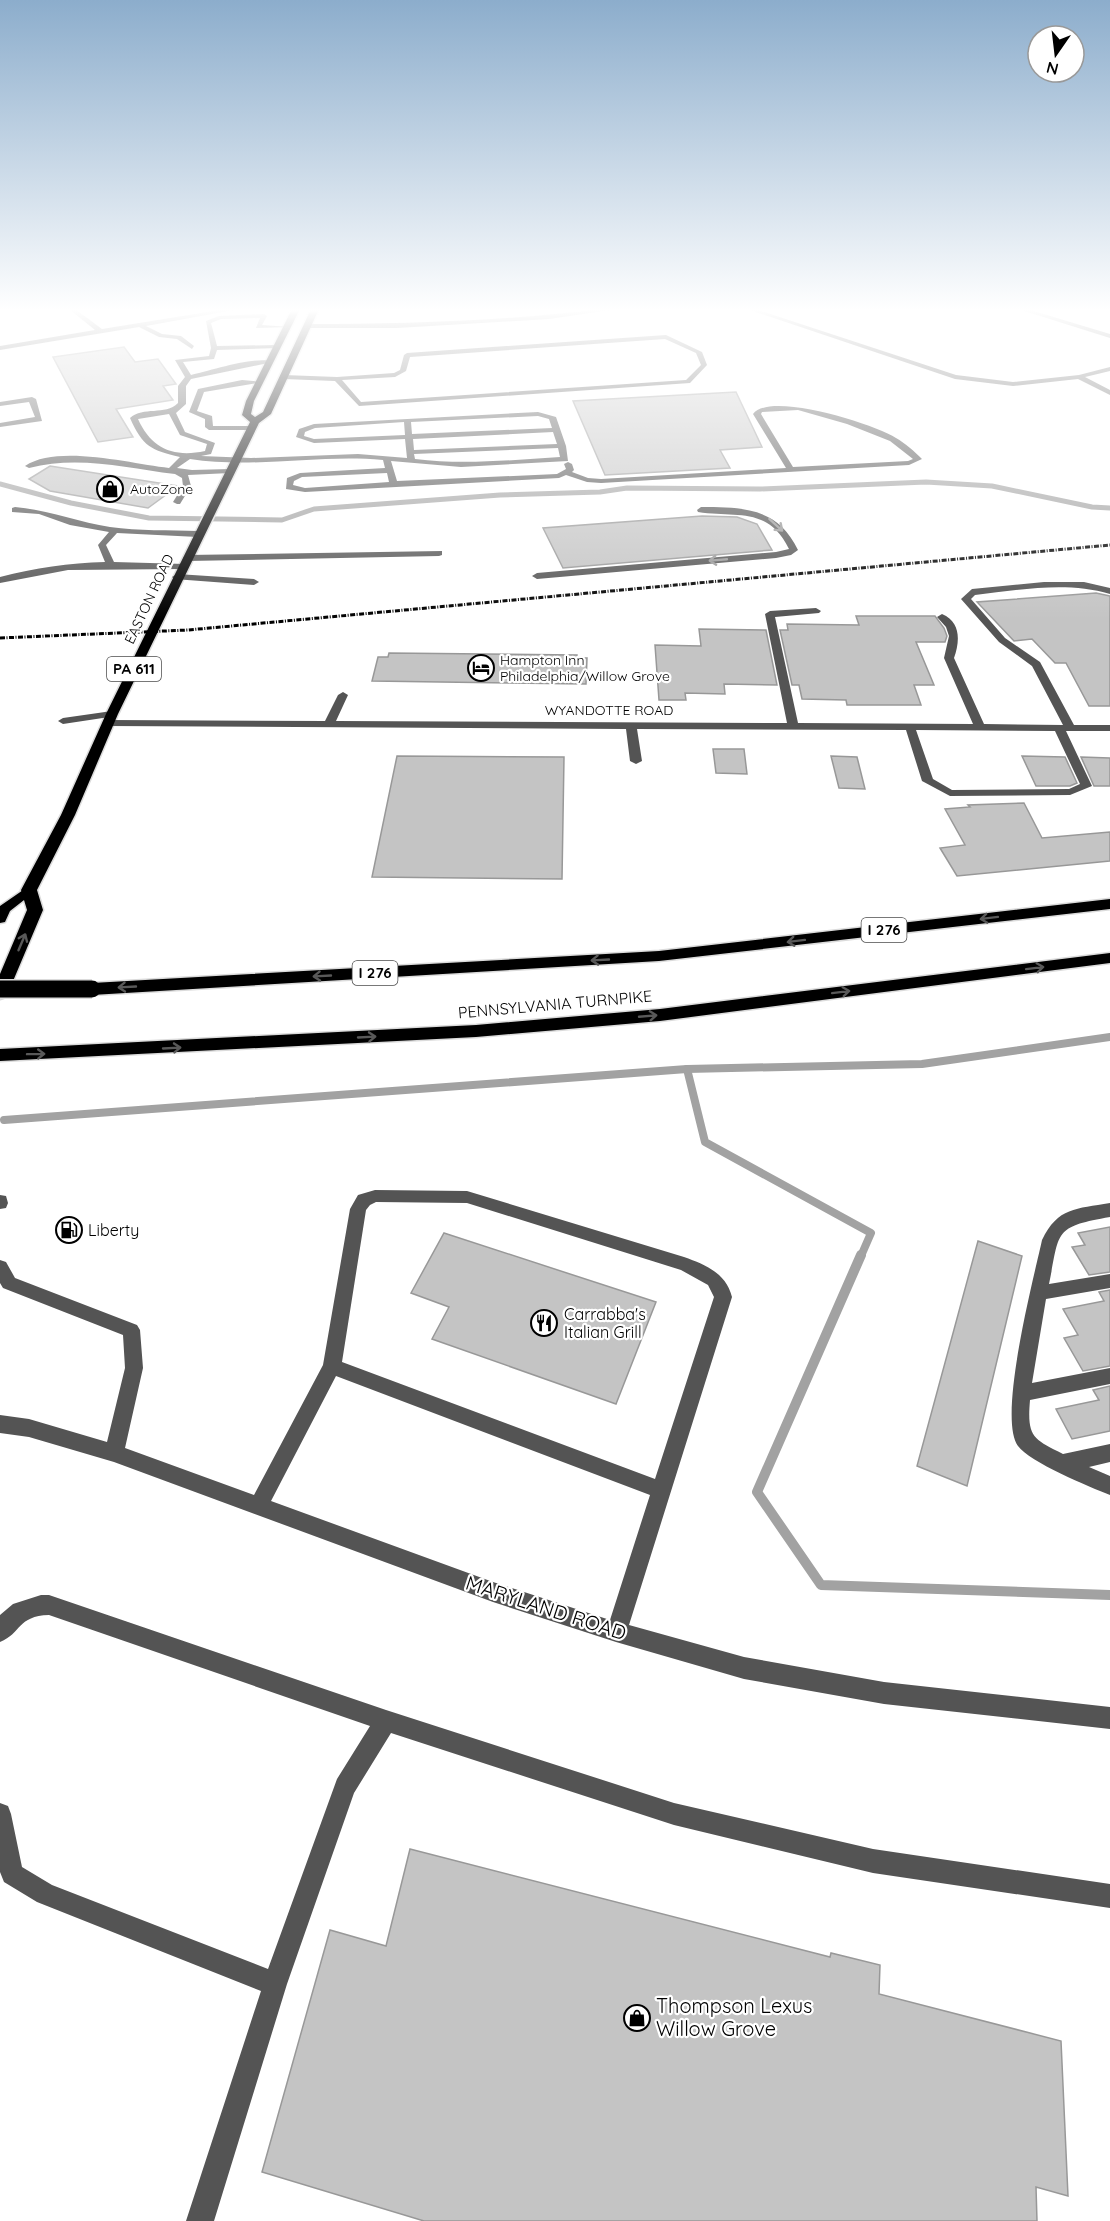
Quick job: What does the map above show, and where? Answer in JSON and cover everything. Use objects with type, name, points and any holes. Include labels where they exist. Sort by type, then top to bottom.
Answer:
[{"type":"highway","name":"EASTON ROAD","points":[[247,413],[246,415],[253,425]]},
{"type":"highway","name":"EASTON ROAD","points":[[29,890],[68,815],[110,718],[200,529],[253,425],[268,413]]},
{"type":"highway","points":[[0,991],[35,910],[29,890]]},
{"type":"highway","name":"I 276","points":[[0,991],[92,989],[659,956],[1110,904]]},
{"type":"highway","name":"PENNSYLVANIA TURNPIKE","points":[[0,1055],[476,1031],[637,1017],[1110,958]]},
{"type":"main road","name":"EASTON ROAD","points":[[0,919],[5,909],[29,890]]},
{"type":"street","points":[[0,426],[39,419],[37,413]]},
{"type":"street","points":[[177,502],[187,486],[186,477],[183,473],[173,469],[177,463],[188,456],[208,452],[211,443],[184,435],[177,428],[176,417],[172,413],[145,413],[134,418],[146,442],[157,448],[188,456],[236,460],[348,456],[411,462],[494,463],[566,459]]},
{"type":"street","points":[[195,413],[209,418],[209,427],[212,428],[253,425]]},
{"type":"street","points":[[758,413],[757,414],[791,470]]},
{"type":"street","points":[[390,470],[300,475],[290,480],[289,487],[305,490],[559,476],[567,473],[587,480],[601,481],[909,463],[918,459],[893,439],[850,422],[815,413]]},
{"type":"street","points":[[556,430],[314,441],[300,437],[302,431],[314,426],[538,414],[552,417],[570,470],[567,473]]},
{"type":"street","points":[[407,420],[411,462]]},
{"type":"street","points":[[410,452],[562,446]]},
{"type":"street","points":[[29,466],[40,461],[65,458],[183,473],[230,471]]},
{"type":"street","points":[[387,460],[394,484]]},
{"type":"street","points":[[15,510],[40,512],[73,523],[115,530],[200,529]]},
{"type":"street","points":[[537,576],[776,555],[794,550],[791,541],[774,521],[755,513],[700,510]]},
{"type":"street","points":[[111,565],[102,545],[115,530]]},
{"type":"street","points":[[0,580],[77,564],[182,567],[439,553]]},
{"type":"street","points":[[182,567],[254,582]]},
{"type":"street","points":[[0,574],[13,576]]},
{"type":"street","points":[[910,727],[928,781],[950,793],[1070,792],[1086,786],[1036,664],[1002,640],[966,598],[972,592],[1082,583],[1107,588],[1110,591]]},
{"type":"street","points":[[793,726],[770,614],[816,611]]},
{"type":"street","points":[[942,617],[951,623],[956,643],[948,658],[980,727]]},
{"type":"street","points":[[329,724],[343,695]]},
{"type":"street","name":"WYANDOTTE ROAD","points":[[63,721],[110,718],[329,724],[1110,728]]},
{"type":"street","points":[[631,725],[636,761]]},
{"type":"street","points":[[258,1506],[332,1366],[358,1209],[364,1200],[375,1196],[467,1197],[684,1264],[699,1270],[715,1281],[723,1297],[616,1632]]},
{"type":"street","points":[[1110,1210],[1076,1216],[1058,1225],[1050,1240],[1025,1370],[1021,1433],[1030,1445],[1110,1486]]},
{"type":"street","points":[[0,1267],[9,1283],[131,1330],[134,1368],[114,1453]]},
{"type":"street","points":[[1040,1293],[1110,1281]]},
{"type":"street","points":[[332,1366],[661,1490]]},
{"type":"street","points":[[1023,1393],[1110,1376]]},
{"type":"street","name":"MARYLAND ROAD","points":[[0,1424],[29,1428],[114,1453],[493,1592],[616,1632],[744,1668],[884,1693],[1110,1718]]},
{"type":"street","points":[[1064,1463],[1110,1453]]},
{"type":"street","points":[[0,1632],[20,1612],[29,1607],[48,1605],[386,1721],[696,1819],[873,1861],[1110,1896]]},
{"type":"street","points":[[200,2221],[275,1984],[345,1787],[386,1721]]},
{"type":"street","points":[[0,1814],[12,1874],[45,1894],[275,1984]]},
{"type":"building","points":[[82,413],[118,413],[133,437],[98,442]]},
{"type":"building","points":[[578,413],[746,413],[762,447],[720,450],[730,468],[605,475]]},
{"type":"building","name":"AutoZone","points":[[50,466],[178,486],[148,508],[50,491],[29,479]]},
{"type":"building","points":[[702,516],[737,517],[757,524],[772,550],[563,568],[543,528]]},
{"type":"building","points":[[1096,593],[1110,596],[1110,706],[1089,706],[1066,663],[1055,663],[1032,639],[1014,641],[977,602]]},
{"type":"building","points":[[856,616],[935,616],[944,628],[947,636],[945,642],[916,642],[934,685],[914,685],[921,705],[847,705],[846,700],[802,699],[799,685],[792,685],[780,630],[788,630],[787,624],[859,625]]},
{"type":"building","points":[[699,629],[766,630],[777,685],[724,684],[725,694],[685,693],[686,700],[659,700],[655,645],[701,646]]},
{"type":"building","name":"Hampton Inn Philadelphia/Willow Grove","points":[[389,653],[577,655],[577,658],[587,658],[586,684],[372,681],[378,657],[388,657]]},
{"type":"building","points":[[713,749],[744,749],[747,774],[716,773]]},
{"type":"building","points":[[397,756],[564,757],[562,879],[372,877]]},
{"type":"building","points":[[831,756],[857,757],[865,789],[839,788]]},
{"type":"building","points":[[1022,756],[1065,757],[1077,783],[1070,786],[1036,786]]},
{"type":"building","points":[[1081,757],[1110,758],[1110,786],[1094,786]]},
{"type":"building","points":[[1024,803],[1042,838],[1110,832],[1110,861],[957,876],[940,848],[965,845],[945,809],[970,807],[968,805]]},
{"type":"building","points":[[1110,1227],[1110,1272],[1089,1275],[1072,1247],[1085,1245],[1078,1233]]},
{"type":"building","name":"Carrabba's Italian Grill","points":[[444,1233],[656,1302],[616,1404],[432,1339],[449,1307],[411,1293]]},
{"type":"building","points":[[978,1241],[1022,1256],[967,1486],[917,1466]]},
{"type":"building","points":[[1110,1290],[1110,1366],[1083,1371],[1064,1338],[1078,1335],[1063,1309],[1104,1301],[1099,1292]]},
{"type":"building","points":[[1110,1386],[1110,1431],[1072,1439],[1056,1409],[1099,1400],[1093,1390]]},
{"type":"building","name":"Thompson Lexus Willow Grove","points":[[410,1849],[830,1957],[831,1953],[880,1965],[879,1994],[1061,2041],[1068,2196],[1036,2187],[1037,2221],[424,2221],[262,2172],[330,1930],[386,1946]]},
{"type":"waterway","points":[[0,484],[71,503],[149,518],[282,520],[314,509],[500,495],[600,492],[627,488],[760,489],[926,482],[992,486],[1092,507],[1110,508]]},
{"type":"waterway","points":[[687,1069],[922,1064],[1110,1037]]},
{"type":"waterway","points":[[4,1120],[687,1069]]},
{"type":"waterway","points":[[687,1069],[705,1142],[871,1233],[861,1256]]},
{"type":"waterway","points":[[861,1255],[757,1492],[821,1585],[1110,1595]]},
{"type":"railway","points":[[0,638],[188,630],[1110,545]]},
{"type":"place","name":"AutoZone","points":[[110,489]]},
{"type":"place","name":"Hampton Inn Philadelphia/Willow Grove","points":[[481,668]]},
{"type":"place","name":"Liberty","points":[[69,1230]]},
{"type":"place","name":"Carrabba's Italian Grill","points":[[544,1323]]},
{"type":"place","name":"Thompson Lexus Willow Grove","points":[[637,2018]]}]
